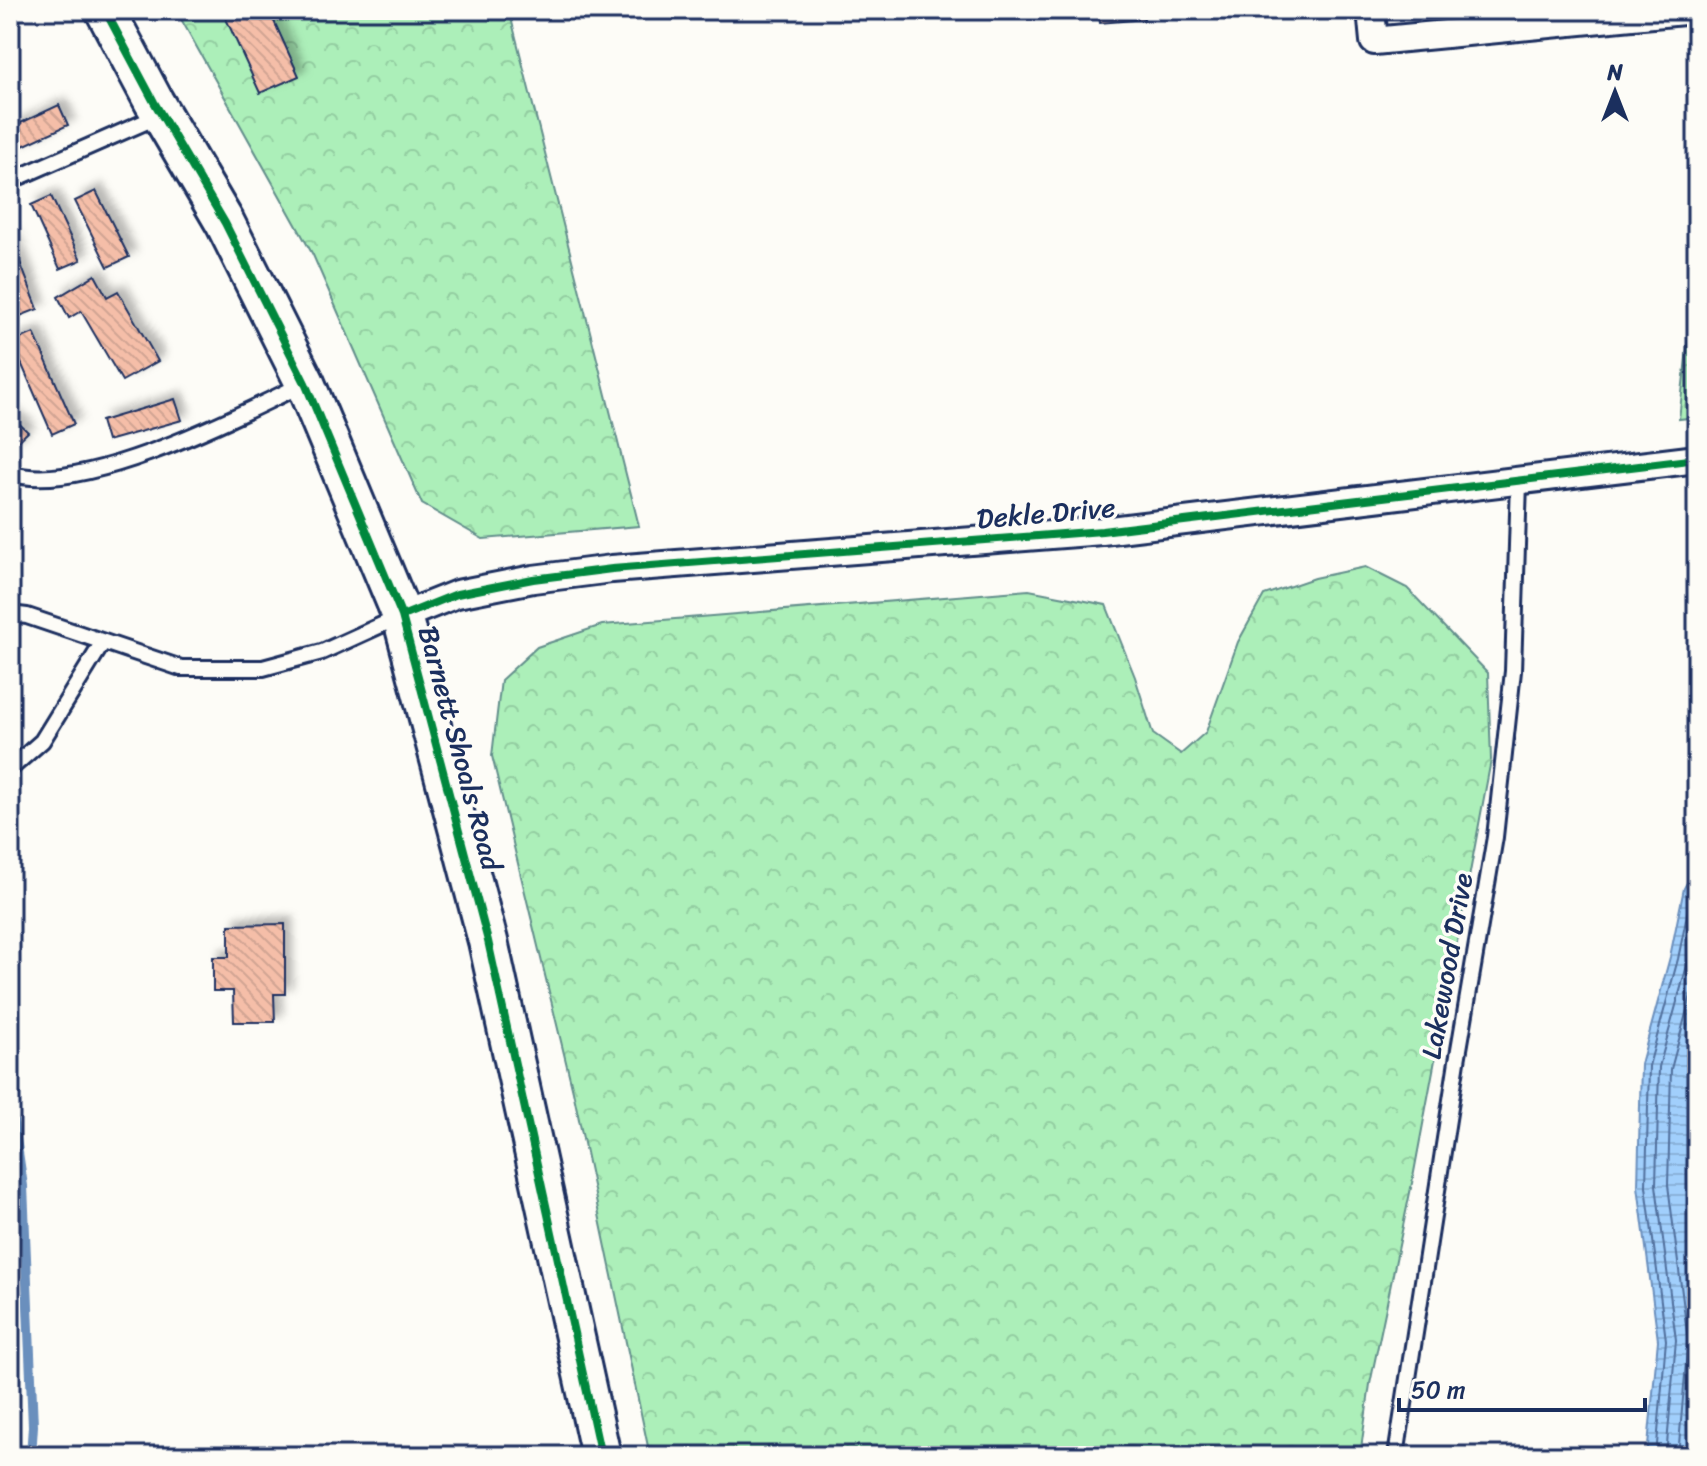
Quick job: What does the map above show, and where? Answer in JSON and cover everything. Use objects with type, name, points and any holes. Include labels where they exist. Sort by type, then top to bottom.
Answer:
[{"type":"main road","name":"Barnett Shoals Road","points":[[105,10],[225,223],[305,383],[402,616],[488,941],[601,1456]]},
{"type":"street","points":[[1371,10],[1374,41],[1694,10]]},
{"type":"street","name":"Dekle Drive","points":[[402,616],[457,594],[533,579],[612,569],[1102,531],[1697,459]]},
{"type":"lane","points":[[10,181],[162,115]]},
{"type":"lane","points":[[10,473],[26,478],[85,472],[200,434],[305,383]]},
{"type":"lane","name":"Lakewood Drive","points":[[1396,1456],[1495,837],[1513,671],[1519,482]]},
{"type":"lane","points":[[10,614],[27,616],[181,668],[263,668],[322,652],[402,616]]},
{"type":"lane","points":[[10,769],[42,741],[103,642]]},
{"type":"green space","points":[[176,10],[509,10],[639,526],[483,539],[422,504],[313,255]]},
{"type":"green space","points":[[1697,287],[1697,417],[1679,419],[1692,306]]},
{"type":"green space","points":[[1365,567],[1407,588],[1488,673],[1491,760],[1412,1183],[1370,1384],[1360,1456],[650,1456],[573,1091],[492,756],[501,680],[537,647],[602,625],[1029,590],[1106,605],[1135,677],[1153,734],[1181,754],[1206,732],[1238,642],[1264,595],[1314,578]]},
{"type":"water","points":[[1697,865],[1697,1456],[1647,1456],[1658,1340],[1638,1186],[1641,1064],[1670,957],[1684,888]]},
{"type":"building","points":[[222,10],[269,10],[299,76],[260,93]]},
{"type":"building","points":[[1098,10],[1143,10],[1144,19],[1100,23]]},
{"type":"building","points":[[59,105],[68,125],[10,152],[10,128]]},
{"type":"building","points":[[96,191],[129,257],[108,267],[75,201]]},
{"type":"building","points":[[51,196],[81,260],[60,269],[31,205]]},
{"type":"building","points":[[10,236],[38,309],[15,318],[10,305]]},
{"type":"building","points":[[95,275],[107,297],[118,291],[158,361],[122,381],[81,311],[69,318],[58,297]]},
{"type":"building","points":[[34,333],[74,424],[52,434],[12,342]]},
{"type":"building","points":[[175,399],[182,420],[107,441],[101,421]]},
{"type":"building","points":[[10,415],[28,432],[12,447],[10,445]]},
{"type":"building","points":[[285,924],[285,994],[274,994],[275,1022],[234,1022],[233,991],[213,991],[213,957],[229,957],[229,925]]},
{"type":"waterway","points":[[10,1098],[23,1186],[33,1426],[31,1456]]},
{"type":"cycle path","points":[[105,10],[154,102],[225,223],[305,383],[402,616],[488,941],[601,1456]]},
{"type":"cycle path","points":[[402,616],[457,594],[533,579],[612,569],[1102,531],[1697,459]]}]
